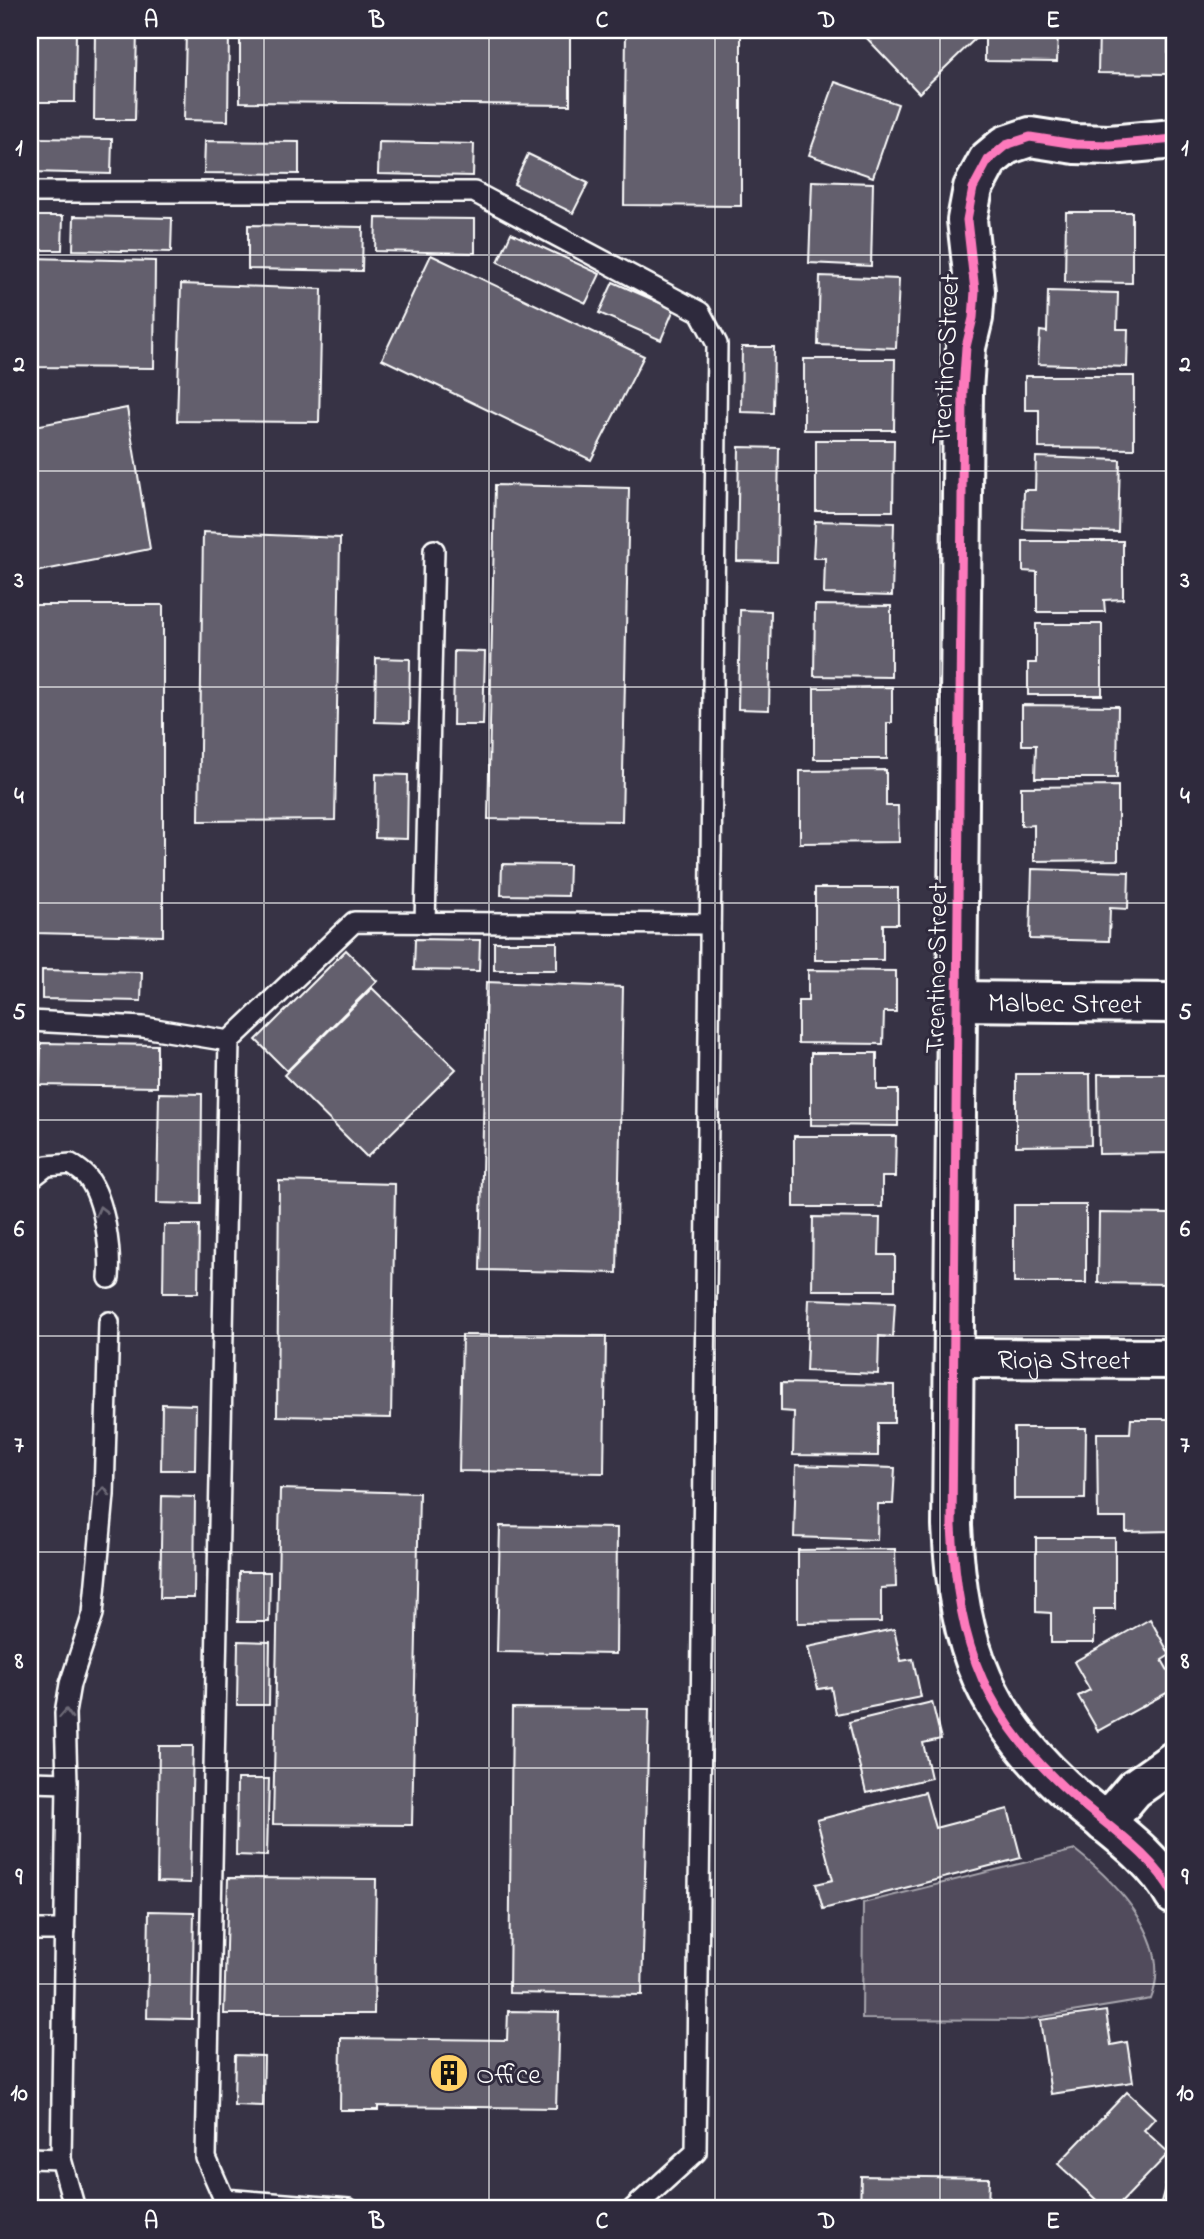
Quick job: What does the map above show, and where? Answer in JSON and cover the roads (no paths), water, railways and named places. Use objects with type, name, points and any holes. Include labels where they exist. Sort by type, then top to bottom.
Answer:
[{"type":"street","name":"Trentino Street","points":[[1174,139],[1110,145],[1075,144],[1030,137],[1006,145],[988,160],[973,188],[967,220],[975,291],[966,347],[963,391],[954,1358],[954,1570],[958,1604],[978,1669],[993,1704],[1034,1759],[1146,1858],[1174,1895]]},
{"type":"street","name":"Malbec Street","points":[[957,1001],[1174,1003]]},
{"type":"street","name":"Rioja Street","points":[[954,1358],[1174,1359]]},
{"type":"street","points":[[1105,1823],[1134,1789],[1174,1761]]},
{"type":"lane","points":[[30,192],[474,192],[700,312],[718,344],[696,2152],[633,2209]]},
{"type":"lane","points":[[425,923],[434,550]]},
{"type":"lane","points":[[349,2209],[224,2199],[206,2158],[229,1041],[354,922],[710,924]]},
{"type":"lane","points":[[30,1021],[143,1027],[229,1041]]},
{"type":"lane","points":[[30,1179],[47,1166],[71,1164],[88,1177],[99,1203],[110,1255],[110,1278]]},
{"type":"lane","points":[[75,2209],[61,2159],[67,1783],[65,1713],[70,1684],[93,1614],[104,1495],[109,1322]]},
{"type":"lane","points":[[30,1782],[67,1783]]},
{"type":"lane","points":[[30,1930],[65,1930]]},
{"type":"lane","points":[[30,2158],[61,2159]]},
{"type":"place","name":"Office","points":[[449,2073]]}]
